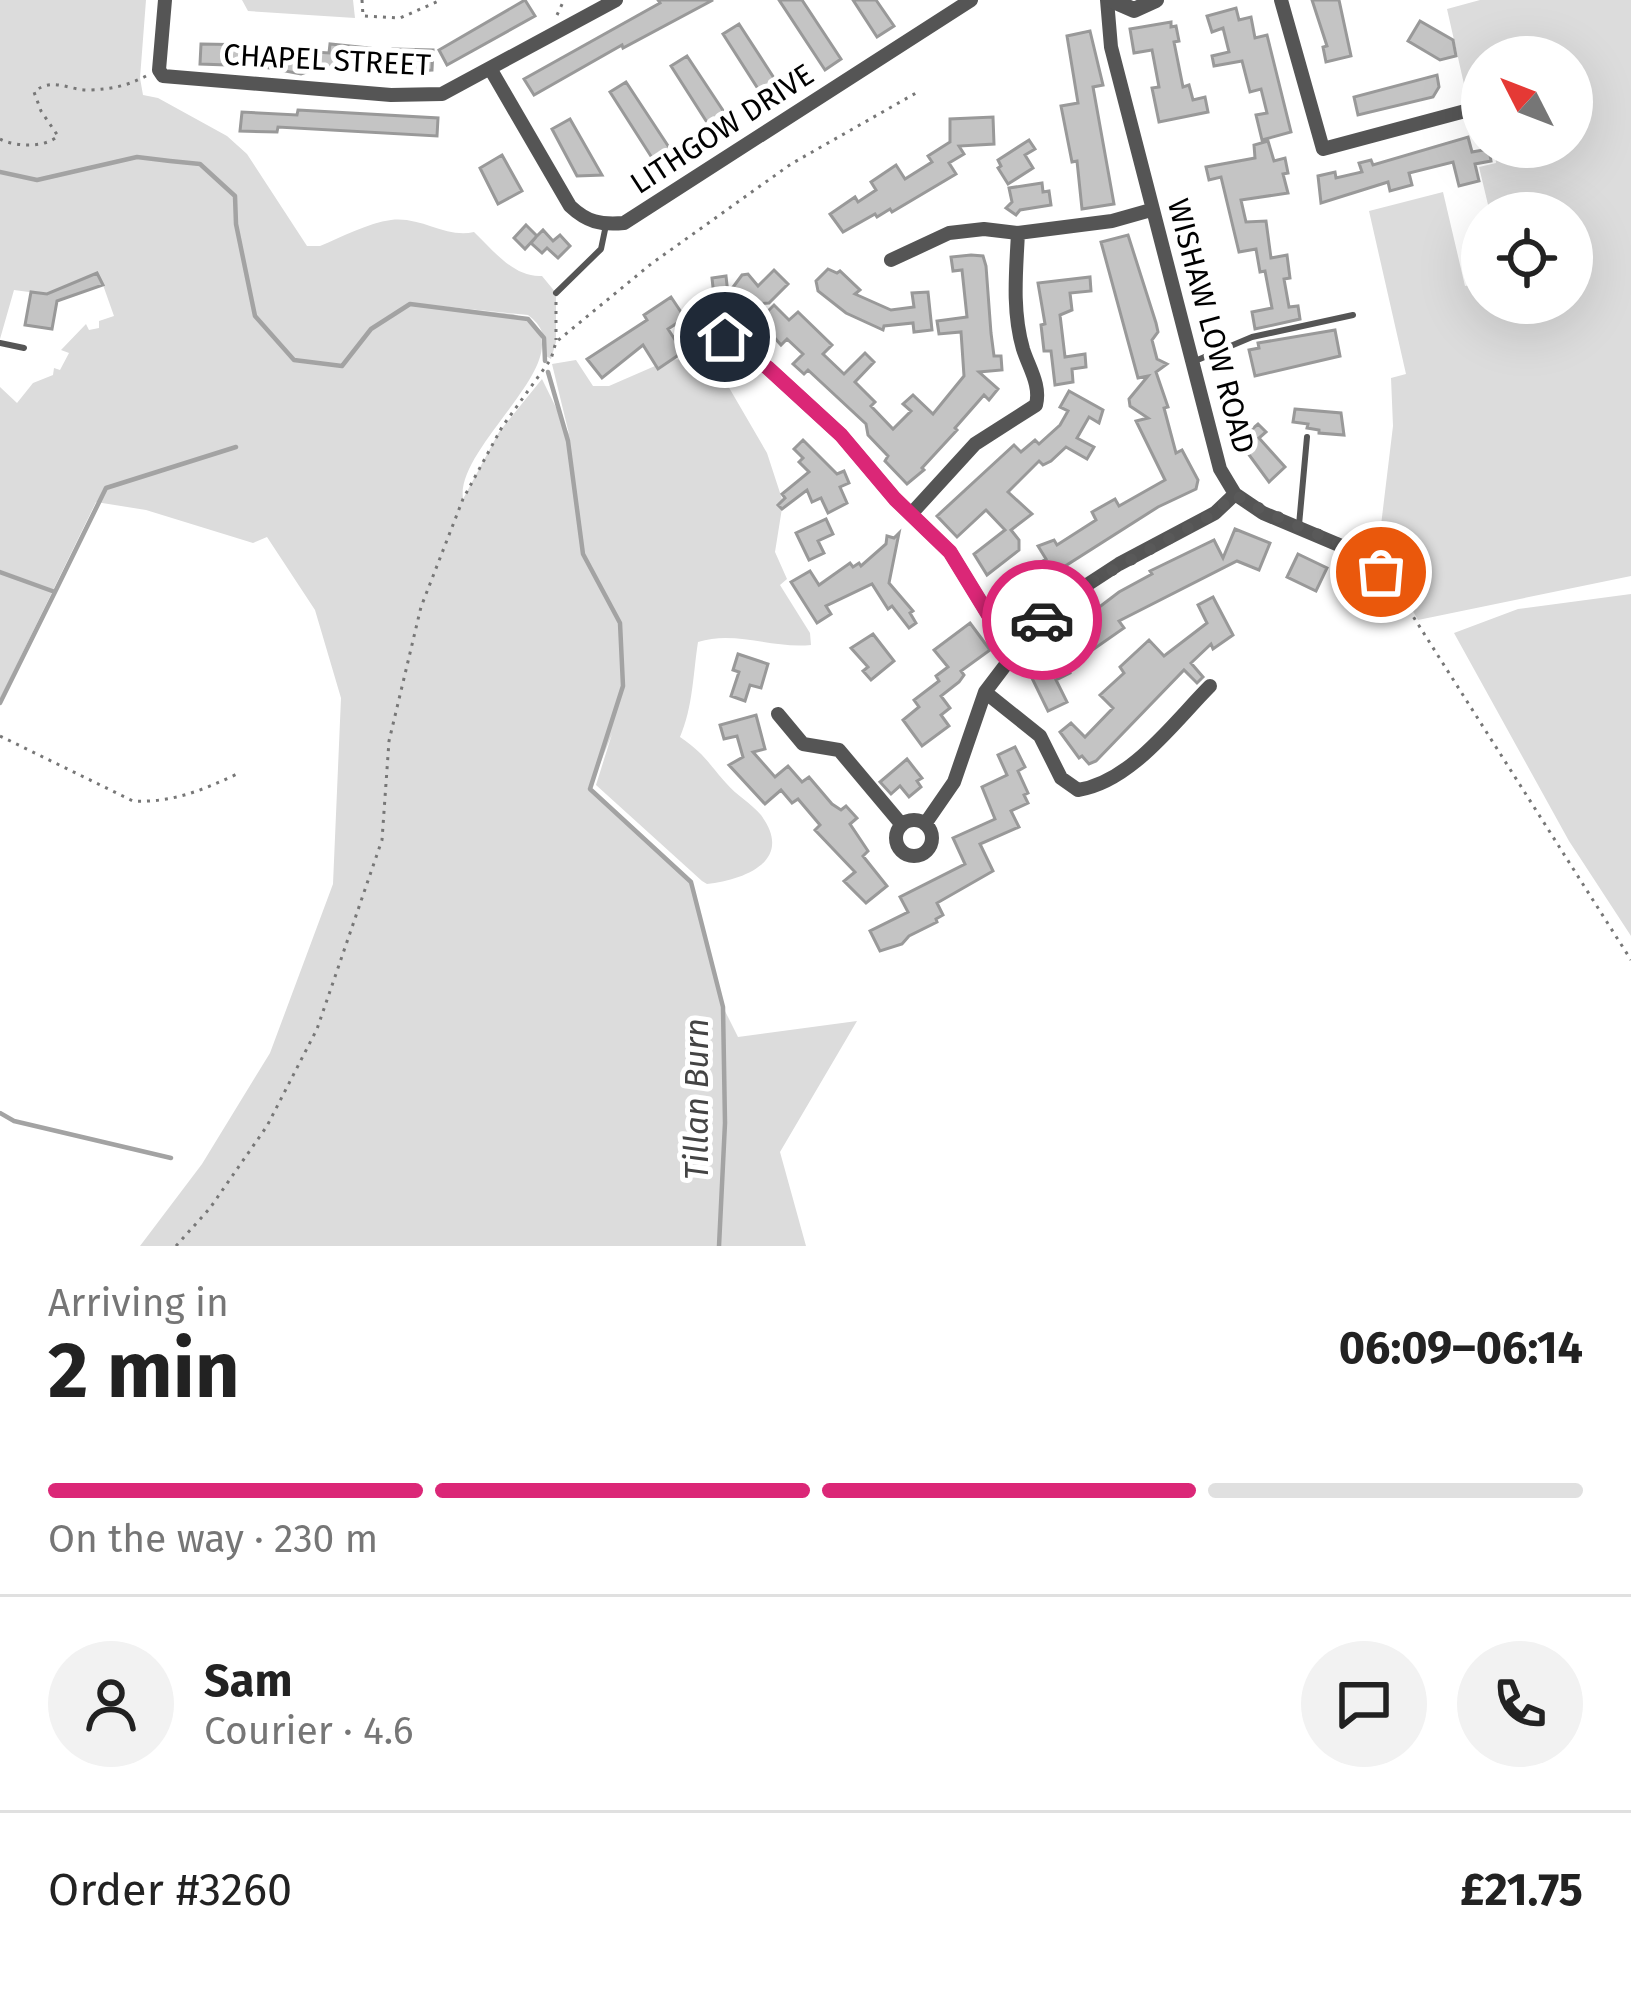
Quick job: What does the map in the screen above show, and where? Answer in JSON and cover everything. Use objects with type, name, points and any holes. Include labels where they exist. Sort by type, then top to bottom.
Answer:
[{"type":"street","points":[[159,70],[164,0]]},
{"type":"street","name":"CHAPEL STREET","points":[[159,70],[170,78],[392,95],[442,94],[491,70],[592,6],[616,0]]},
{"type":"street","name":"LITHGOW DRIVE","points":[[491,70],[570,206],[584,219],[606,225],[638,217],[971,0]]},
{"type":"street","points":[[1109,0],[1128,10],[1156,0]]},
{"type":"street","name":"WISHAW LOW ROAD","points":[[1109,0],[1111,47],[1220,469],[1234,494],[1298,529],[1358,553],[1396,593]]},
{"type":"street","points":[[1281,0],[1323,149],[1461,112]]},
{"type":"street","points":[[1111,47],[1128,10]]},
{"type":"street","points":[[891,260],[949,233],[984,229],[1018,233],[1112,221],[1151,210]]},
{"type":"street","points":[[911,514],[975,444],[1036,404],[1038,389],[1024,350],[1015,301],[1018,233]]},
{"type":"street","points":[[725,337],[768,368],[841,435],[950,552],[1013,655]]},
{"type":"street","points":[[925,824],[954,782],[985,692],[1032,630],[1073,594],[1215,513],[1234,494]]},
{"type":"street","points":[[985,692],[1040,736],[1061,778],[1078,790],[1097,786],[1118,773],[1210,686]]},
{"type":"street","points":[[778,714],[803,744],[839,750],[902,825]]},
{"type":"street","points":[[913,820],[925,824],[930,845],[922,854],[911,856],[897,846],[902,825],[913,820]]},
{"type":"lane","points":[[556,292],[602,249],[606,225]]},
{"type":"lane","points":[[1192,362],[1252,337],[1353,315]]},
{"type":"lane","points":[[0,343],[23,348]]},
{"type":"lane","points":[[1298,529],[1306,437]]},
{"type":"path","points":[[362,0],[363,16],[400,18],[441,0]]},
{"type":"path","points":[[414,0],[414,12]]},
{"type":"path","points":[[0,140],[22,145],[52,142],[58,136],[36,102],[34,92],[42,86],[84,91],[128,87],[159,70]]},
{"type":"path","points":[[556,342],[651,264],[791,164],[916,93]]},
{"type":"path","points":[[176,1246],[210,1208],[267,1126],[317,1029],[382,840],[389,741],[421,607],[463,499],[502,427],[551,358],[556,342],[556,292]]},
{"type":"path","points":[[1396,593],[1418,620],[1631,960]]},
{"type":"path","points":[[0,736],[134,801],[155,802],[197,793],[237,774]]},
{"type":"shaded area","points":[[0,0],[146,0],[143,95],[158,98],[227,136],[247,154],[307,246],[320,246],[373,224],[413,221],[454,233],[474,232],[513,268],[542,276],[556,293],[556,342],[551,359],[546,356],[540,328],[528,315],[409,303],[513,314],[536,328],[542,348],[534,371],[466,476],[463,499],[499,432],[542,379],[569,434],[552,364],[576,360],[593,386],[609,386],[671,359],[707,362],[724,379],[767,453],[783,502],[775,552],[787,579],[780,585],[810,633],[811,645],[726,638],[698,642],[680,737],[761,815],[770,831],[769,856],[736,878],[702,881],[596,785],[612,734],[590,789],[691,882],[723,1007],[738,1037],[857,1021],[780,1152],[806,1246],[140,1246],[202,1164],[270,1053],[333,884],[341,698],[315,610],[267,537],[253,543],[146,510],[96,502],[0,699],[0,387],[17,403],[33,383],[53,375],[54,368],[60,370],[69,353],[61,350],[86,324],[89,330],[99,328],[99,321],[114,316],[103,285],[59,288],[59,296],[14,290],[0,339]]},
{"type":"shaded area","points":[[242,0],[353,0],[355,18],[248,11]]},
{"type":"shaded area","points":[[1480,0],[1631,0],[1631,576],[1418,620],[1378,550],[1393,426],[1391,378],[1406,374],[1369,211],[1443,192],[1461,269],[1461,324],[1593,324],[1593,192],[1485,192],[1479,168],[1593,168],[1593,36],[1461,36],[1461,71],[1447,9]]},
{"type":"shaded area","points":[[1631,594],[1631,936],[1569,841],[1454,633],[1518,609]]},
{"type":"building","points":[[525,0],[535,16],[447,65],[439,50]]},
{"type":"building","points":[[658,0],[713,0],[534,95],[524,79],[660,3]]},
{"type":"building","points":[[779,0],[802,0],[841,59],[825,70]]},
{"type":"building","points":[[853,0],[876,0],[894,26],[877,37]]},
{"type":"building","points":[[1312,0],[1339,0],[1351,56],[1326,62],[1323,47],[1327,46]]},
{"type":"building","points":[[1236,8],[1239,20],[1251,17],[1255,38],[1267,35],[1291,132],[1262,140],[1256,115],[1267,113],[1261,89],[1250,92],[1242,61],[1214,66],[1212,56],[1229,52],[1223,28],[1212,32],[1207,16]]},
{"type":"building","points":[[1420,21],[1453,40],[1456,56],[1440,60],[1408,41]]},
{"type":"building","points":[[1171,22],[1179,41],[1174,42],[1183,87],[1189,85],[1193,100],[1205,97],[1208,112],[1159,122],[1152,88],[1159,87],[1152,50],[1134,53],[1130,29]]},
{"type":"building","points":[[739,24],[785,95],[769,106],[723,34]]},
{"type":"building","points":[[1090,31],[1103,85],[1093,87],[1114,204],[1082,209],[1077,161],[1072,162],[1061,106],[1078,103],[1067,36]]},
{"type":"building","points":[[201,44],[329,53],[330,44],[370,48],[368,67],[310,66],[310,71],[301,74],[259,66],[200,64]]},
{"type":"building","points":[[393,49],[433,50],[432,70],[394,72]]},
{"type":"building","points":[[687,56],[734,127],[717,138],[671,66]]},
{"type":"building","points":[[1437,75],[1439,87],[1433,97],[1358,115],[1354,97]]},
{"type":"building","points":[[626,82],[680,164],[663,175],[610,92]]},
{"type":"building","points":[[298,110],[438,118],[437,136],[278,127],[277,132],[240,131],[242,112],[297,115]]},
{"type":"building","points":[[993,117],[994,144],[959,146],[964,154],[949,163],[956,174],[892,212],[875,214],[843,232],[830,214],[876,190],[871,182],[896,165],[905,179],[932,162],[928,156],[950,142],[950,119]]},
{"type":"building","points":[[570,119],[602,175],[577,176],[552,129]]},
{"type":"building","points":[[1461,139],[1461,168],[1476,168],[1479,181],[1459,186],[1453,162],[1409,173],[1412,185],[1390,191],[1388,182],[1321,203],[1318,176],[1335,172],[1336,178],[1362,172],[1359,163],[1371,160],[1373,165]]},
{"type":"building","points":[[1029,140],[1035,149],[1025,155],[1033,168],[1008,184],[998,160]]},
{"type":"building","points":[[1268,141],[1274,161],[1285,158],[1288,193],[1241,200],[1246,222],[1266,221],[1271,258],[1287,255],[1290,278],[1284,279],[1289,307],[1298,306],[1300,319],[1255,329],[1252,312],[1272,308],[1265,271],[1260,272],[1256,249],[1239,252],[1221,177],[1209,180],[1206,167],[1255,158],[1254,145]]},
{"type":"building","points":[[502,155],[522,191],[498,204],[480,168]]},
{"type":"building","points":[[1042,183],[1051,205],[1020,210],[1016,215],[1006,208],[1012,202],[1009,188]]},
{"type":"building","points":[[526,225],[537,236],[543,230],[553,241],[560,235],[570,246],[558,258],[531,243],[536,237],[525,249],[514,238]]},
{"type":"building","points":[[1128,235],[1156,323],[1158,332],[1152,340],[1157,359],[1167,364],[1156,372],[1176,453],[1182,450],[1198,480],[1196,489],[1158,507],[1048,577],[1046,587],[1004,619],[992,599],[1046,559],[1038,546],[1054,540],[1057,545],[1096,520],[1092,512],[1115,499],[1119,506],[1165,480],[1136,421],[1148,418],[1130,406],[1129,399],[1148,376],[1138,378],[1101,242]]},
{"type":"building","points":[[983,256],[986,266],[994,356],[1001,356],[1002,370],[979,372],[998,389],[989,400],[984,395],[924,470],[907,484],[885,461],[888,456],[868,435],[866,424],[808,370],[804,374],[793,364],[803,354],[787,339],[781,345],[759,320],[774,305],[789,320],[798,312],[832,345],[823,354],[844,374],[865,353],[874,362],[855,382],[893,429],[911,411],[903,404],[913,395],[933,414],[964,376],[961,332],[939,334],[937,321],[967,317],[962,270],[953,271],[951,257]]},
{"type":"building","points":[[828,269],[840,271],[860,290],[855,294],[891,310],[914,307],[912,293],[928,292],[932,330],[914,332],[913,323],[884,326],[883,330],[846,313],[818,291],[816,281]]},
{"type":"building","points":[[774,270],[788,284],[769,303],[715,306],[712,278],[726,276],[728,294],[742,275],[748,274],[758,286]]},
{"type":"building","points":[[97,273],[103,285],[57,301],[52,329],[25,325],[31,292],[47,294]]},
{"type":"building","points":[[1090,277],[1091,291],[1070,293],[1072,310],[1060,315],[1065,357],[1085,354],[1086,367],[1072,369],[1073,382],[1055,385],[1051,351],[1044,351],[1038,283]]},
{"type":"building","points":[[671,297],[685,318],[668,329],[683,352],[658,369],[643,345],[602,378],[587,359],[647,320],[644,315]]},
{"type":"building","points":[[1335,330],[1340,356],[1255,376],[1249,350],[1259,348],[1258,343]]},
{"type":"building","points":[[1069,391],[1103,410],[1099,423],[1089,417],[1077,438],[1094,447],[1087,459],[1066,447],[1051,461],[1043,465],[1039,461],[1008,492],[1032,514],[1011,530],[1019,540],[1019,550],[987,575],[974,554],[1005,530],[986,510],[957,537],[937,516],[1014,445],[1021,452],[1035,440],[1039,444],[1060,425],[1068,411],[1060,407]]},
{"type":"building","points":[[1295,409],[1341,413],[1344,435],[1319,433],[1307,428],[1308,424],[1293,422]]},
{"type":"building","points":[[1258,424],[1266,432],[1259,438],[1285,467],[1269,482],[1244,448],[1250,443],[1244,436]]},
{"type":"building","points":[[803,440],[837,474],[844,471],[849,483],[840,487],[847,503],[828,513],[821,498],[812,502],[807,490],[782,509],[778,505],[785,498],[782,494],[809,472],[794,449]]},
{"type":"building","points":[[826,519],[833,534],[818,541],[824,553],[809,560],[796,533]]},
{"type":"building","points":[[1235,529],[1270,543],[1259,570],[1237,561],[1119,621],[1124,628],[1056,680],[1067,702],[1048,711],[1028,670],[1075,641],[1064,624],[1077,615],[1081,621],[1152,574],[1150,571],[1214,540],[1223,558]]},
{"type":"building","points":[[899,533],[889,583],[913,611],[916,623],[909,628],[892,606],[888,609],[872,584],[826,606],[831,614],[817,623],[791,582],[810,571],[819,585],[850,563],[861,566],[886,544],[887,536],[894,538]]},
{"type":"building","points":[[1298,554],[1327,568],[1316,591],[1287,577]]},
{"type":"building","points":[[1213,597],[1233,635],[1213,649],[1211,644],[1191,663],[1203,677],[1197,683],[1184,670],[1096,761],[1089,764],[1079,758],[1060,732],[1071,723],[1085,737],[1113,708],[1100,695],[1124,673],[1120,667],[1149,640],[1164,656],[1207,623],[1198,605]]},
{"type":"building","points":[[970,623],[990,650],[961,671],[964,675],[959,682],[941,696],[950,708],[941,715],[949,726],[922,746],[903,720],[919,707],[914,700],[939,681],[936,676],[948,667],[934,650]]},
{"type":"building","points":[[873,634],[894,661],[871,680],[863,671],[868,667],[851,648]]},
{"type":"building","points":[[738,654],[768,664],[761,688],[750,685],[745,701],[731,696],[739,672],[733,670]]},
{"type":"building","points":[[756,715],[765,749],[753,752],[775,777],[788,766],[802,782],[809,777],[832,804],[841,810],[846,806],[857,818],[850,824],[868,851],[863,856],[887,886],[866,903],[844,881],[855,872],[815,830],[820,825],[798,799],[792,803],[781,790],[765,804],[729,765],[743,757],[737,736],[724,739],[720,725]]},
{"type":"building","points":[[1015,747],[1025,767],[1018,771],[1028,803],[1011,811],[1019,827],[980,844],[993,871],[937,903],[943,915],[937,922],[902,944],[880,951],[870,931],[908,912],[900,897],[965,864],[953,838],[995,819],[982,787],[1007,775],[998,755]]},
{"type":"building","points":[[907,759],[922,778],[917,781],[921,787],[909,797],[900,786],[891,794],[880,782]]},
{"type":"waterway","name":"Tillan Burn","points":[[0,172],[37,180],[137,157],[200,164],[235,196],[236,224],[255,316],[294,360],[342,366],[371,329],[410,304],[528,319],[544,338],[545,361]]},
{"type":"waterway","name":"Tillan Burn","points":[[548,372],[568,441],[583,554],[620,623],[623,686],[590,789],[691,882],[723,1007],[725,1123],[719,1246]]},
{"type":"waterway","points":[[0,572],[55,592],[106,488],[236,447]]},
{"type":"waterway","points":[[0,703],[55,592]]},
{"type":"waterway","points":[[0,1113],[14,1121],[171,1158]]},
{"type":"way so far","points":[[1042,620],[1119,564],[1215,513],[1234,494],[1263,513],[1358,553],[1381,572]]},
{"type":"route","points":[[725,337],[768,368],[841,435],[895,499],[950,552],[1013,655],[1042,620]]}]
